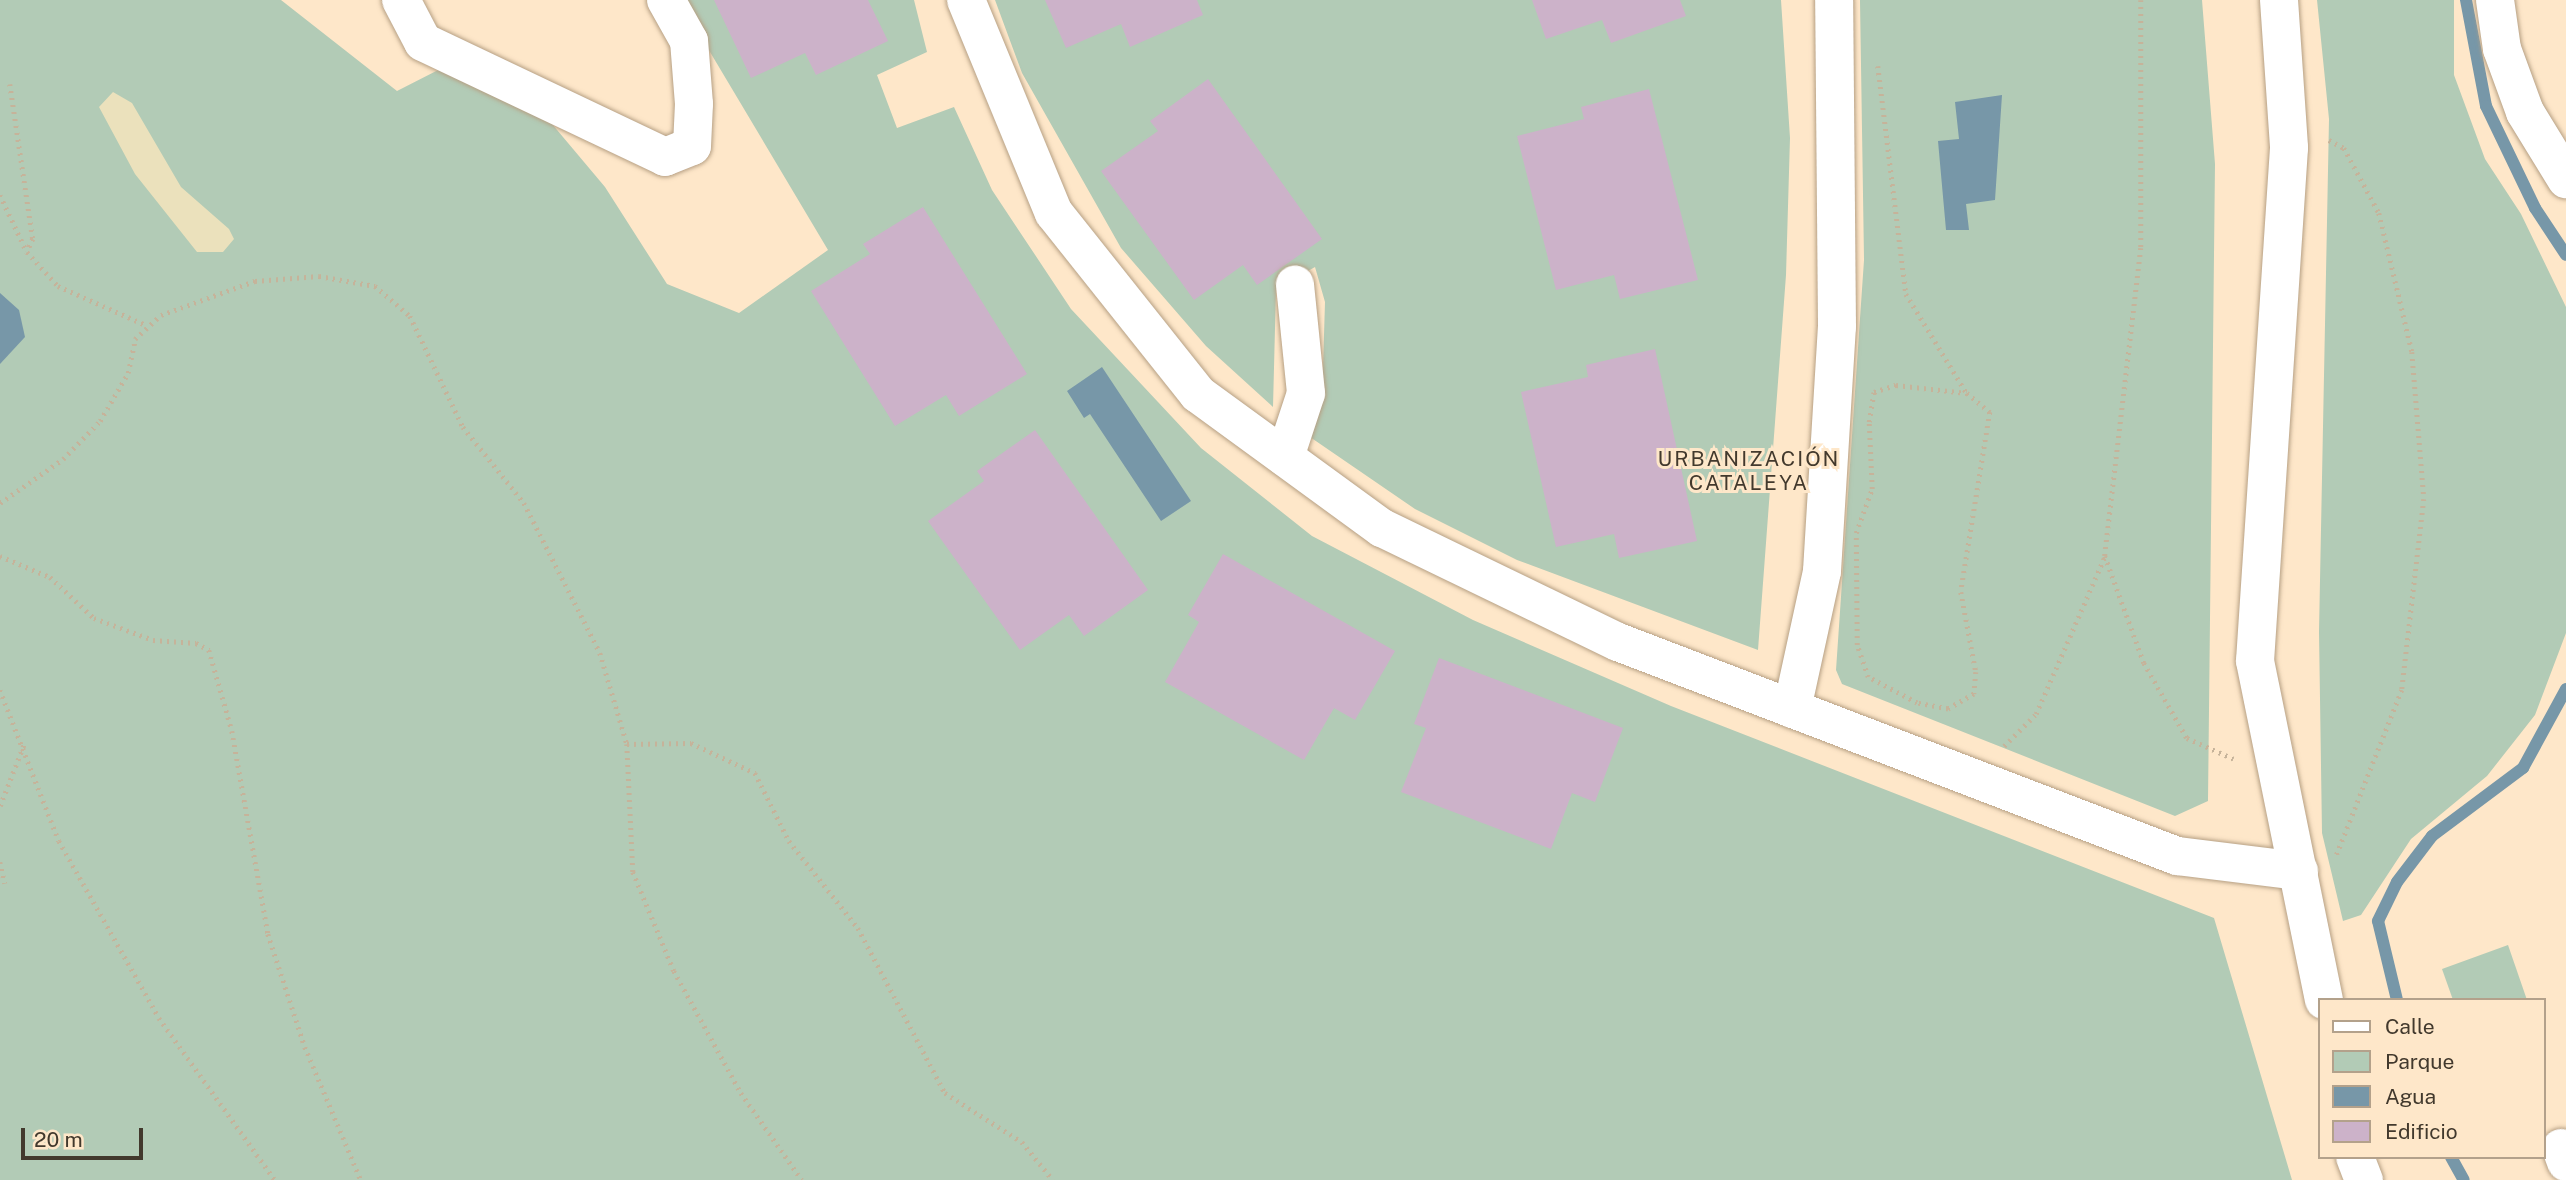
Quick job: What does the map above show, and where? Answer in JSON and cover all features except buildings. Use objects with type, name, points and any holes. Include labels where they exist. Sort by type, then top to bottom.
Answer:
[{"type":"street","points":[[401,0],[423,42],[665,157],[692,146],[695,104],[688,41],[666,0]]},
{"type":"street","points":[[966,0],[1054,213],[1198,394],[1382,528],[1618,642],[2177,856],[2299,871]]},
{"type":"street","points":[[1792,709],[1822,571],[1838,327],[1834,0]]},
{"type":"street","points":[[2279,0],[2287,119],[2255,661],[2324,998]]},
{"type":"street","points":[[2496,0],[2502,49],[2525,112],[2566,179]]},
{"type":"street","points":[[1285,457],[1306,393],[1295,285]]},
{"type":"street","points":[[2356,1159],[2364,1180]]},
{"type":"path","points":[[1972,779],[2036,714],[2105,556],[2141,248],[2141,0]]},
{"type":"path","points":[[1878,56],[1906,293],[1967,393],[1990,412],[1961,592],[1976,672],[1974,694],[1948,709],[1917,703],[1868,677],[1853,609],[1856,533],[1872,489],[1868,422],[1874,393],[1896,385],[1967,393]]},
{"type":"path","points":[[10,84],[33,239],[27,252]]},
{"type":"path","points":[[2287,119],[2344,148],[2379,213],[2412,352],[2424,499],[2402,690],[2339,855],[2299,871]]},
{"type":"path","points":[[0,195],[27,252],[58,286],[146,325]]},
{"type":"path","points":[[0,503],[63,459],[100,421],[146,325],[256,281],[319,276],[375,286],[410,316],[463,427],[524,503],[600,653],[627,744],[633,872],[674,971],[741,1093],[802,1180]]},
{"type":"path","points":[[0,556],[50,577],[94,618],[153,640],[196,643],[209,650],[232,731],[268,934],[305,1047],[360,1180]]},
{"type":"path","points":[[2105,556],[2144,663],[2187,738],[2280,779]]},
{"type":"path","points":[[0,690],[24,743],[60,841],[159,1018],[275,1180]]},
{"type":"path","points":[[0,806],[24,743]]},
{"type":"path","points":[[627,744],[691,743],[755,773],[789,841],[858,928],[945,1093],[1023,1142],[1053,1180]]},
{"type":"path","points":[[0,862],[5,883]]},
{"type":"green space","points":[[0,0],[281,0],[397,91],[446,66],[547,118],[605,187],[667,284],[739,313],[828,250],[679,0],[914,0],[927,52],[877,75],[897,128],[954,107],[992,190],[1071,309],[1201,448],[1312,536],[1473,620],[1671,706],[2214,918],[2292,1180],[0,1180]]},
{"type":"green space","points":[[995,0],[1781,0],[1790,138],[1786,275],[1758,650],[1517,560],[1415,509],[1310,437],[1322,401],[1325,302],[1315,267],[1276,289],[1273,407],[1206,346],[1121,248],[1022,73]]},
{"type":"green space","points":[[1860,0],[2202,0],[2215,164],[2208,801],[2175,816],[1842,684],[1836,670],[1864,260]]},
{"type":"green space","points":[[2317,0],[2454,0],[2454,75],[2485,159],[2521,214],[2566,307],[2566,633],[2535,715],[2487,776],[2411,839],[2361,915],[2343,921],[2322,833],[2319,632],[2329,119]]},
{"type":"green space","points":[[2508,945],[2526,998],[2452,998],[2442,969]]},
{"type":"sand","points":[[113,92],[132,103],[181,187],[229,229],[234,239],[223,252],[197,252],[135,174],[99,107]]},
{"type":"water","points":[[2002,95],[1995,200],[1966,204],[1969,230],[1946,230],[1938,141],[1959,139],[1955,102]]},
{"type":"water","points":[[0,293],[19,310],[25,337],[0,364]]},
{"type":"water","points":[[1102,367],[1191,501],[1161,521],[1090,414],[1084,418],[1067,391]]},
{"type":"waterway","points":[[2466,0],[2486,106],[2535,208],[2566,255]]},
{"type":"waterway","points":[[2397,998],[2378,921],[2397,882],[2432,836],[2523,768],[2566,689]]},
{"type":"waterway","points":[[2452,1159],[2464,1180]]},
{"type":"district","name":"URBANIZACIÓN CATALEYA","points":[[1749,471]]}]
